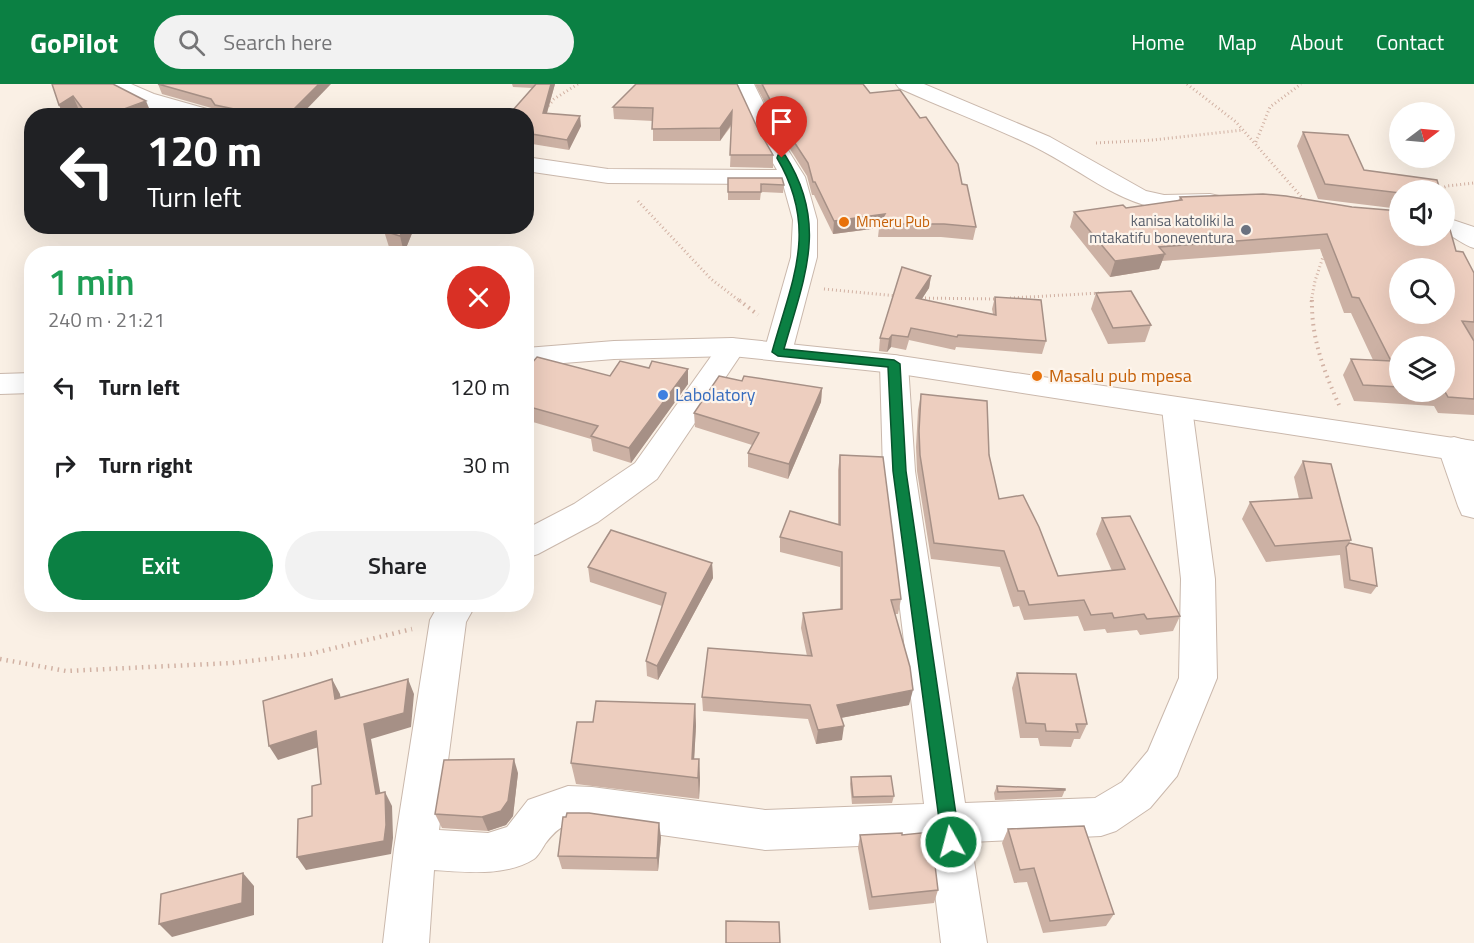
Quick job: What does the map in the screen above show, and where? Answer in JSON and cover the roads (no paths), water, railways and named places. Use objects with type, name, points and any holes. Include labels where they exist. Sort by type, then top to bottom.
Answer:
[{"type":"street","points":[[118,84],[123,90],[137,96],[178,108]]},
{"type":"street","points":[[744,84],[770,139],[793,177],[805,220],[804,257],[780,342]]},
{"type":"street","points":[[906,84],[1042,142],[1137,196],[1153,202],[1174,204],[1236,199]]},
{"type":"street","points":[[534,165],[608,176],[793,177]]},
{"type":"street","points":[[1455,228],[1464,231],[1474,240]]},
{"type":"street","points":[[534,356],[614,350],[732,347],[780,342],[894,364],[1464,450],[1474,506]]},
{"type":"street","points":[[534,541],[586,513],[646,471],[732,347]]},
{"type":"street","points":[[894,364],[899,471],[963,943]]},
{"type":"street","points":[[0,384],[24,383]]},
{"type":"street","points":[[415,849],[488,853],[520,844],[543,814],[568,805],[592,806],[765,830],[948,821],[1101,817],[1136,795],[1163,763],[1198,678],[1198,579],[1177,408]]},
{"type":"street","points":[[406,943],[415,849],[453,612]]},
{"type":"place","name":"Mmeru Pub","points":[[844,222]]},
{"type":"place","name":"kanisa katoliki la mtakatifu boneventura","points":[[1246,230]]},
{"type":"place","name":"Masalu pub mpesa","points":[[1037,376]]},
{"type":"place","name":"Labolatory","points":[[663,395]]}]
